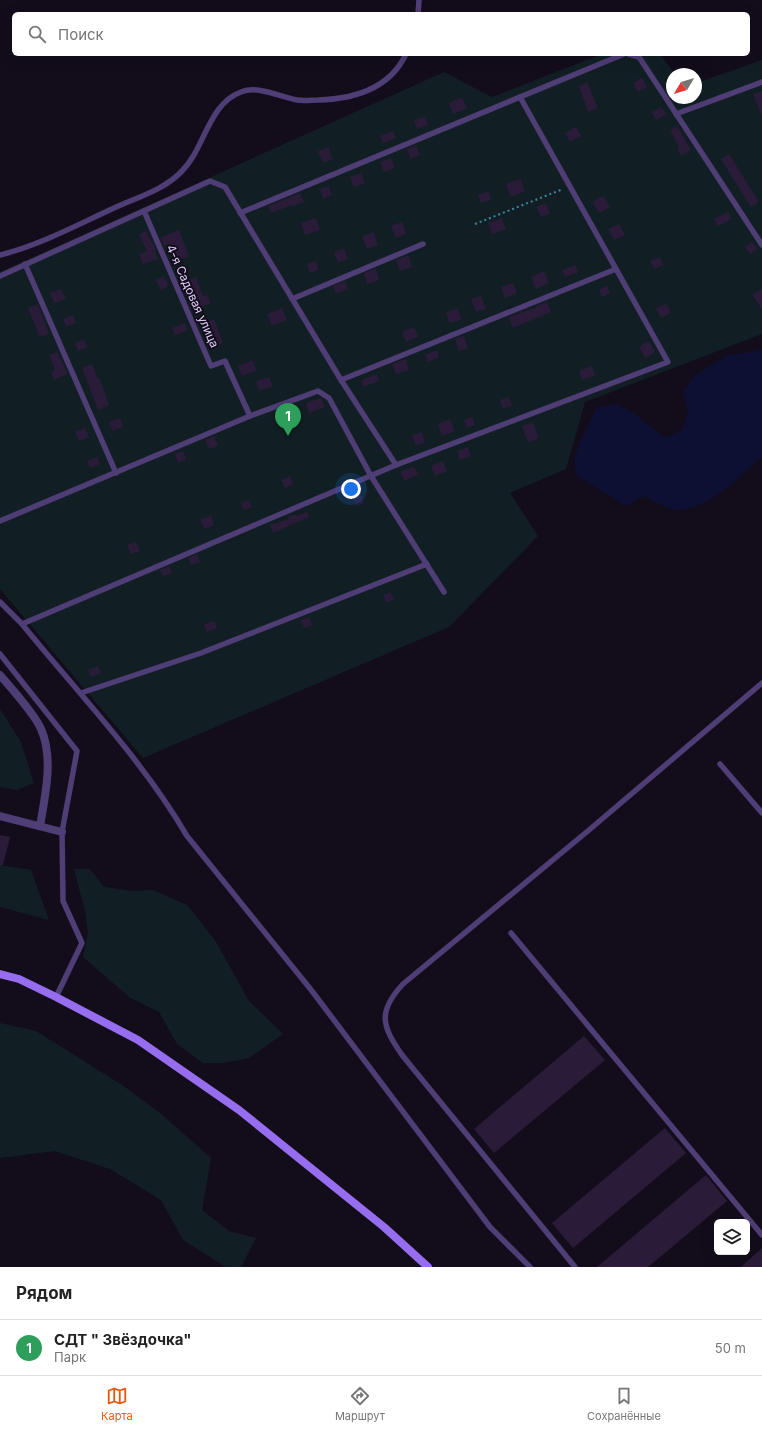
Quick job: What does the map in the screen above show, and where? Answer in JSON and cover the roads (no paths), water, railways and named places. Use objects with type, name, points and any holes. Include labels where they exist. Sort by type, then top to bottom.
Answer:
[{"type":"street","points":[[0,675],[17,695],[41,728],[47,757],[45,795],[40,826]]},
{"type":"street","points":[[0,816],[62,832]]},
{"type":"street","points":[[0,974],[19,979],[138,1040],[239,1110],[384,1227],[428,1267]]},
{"type":"lane","points":[[418,12],[419,0]]},
{"type":"lane","points":[[0,255],[20,250],[60,234],[166,185],[183,170],[194,156],[216,113],[227,100],[241,91],[263,90],[298,100],[338,100],[364,92],[388,79],[401,65],[405,56]]},
{"type":"lane","points":[[240,212],[619,56]]},
{"type":"lane","points":[[635,56],[639,57],[762,245]]},
{"type":"lane","points":[[676,114],[762,82]]},
{"type":"lane","points":[[22,624],[396,465],[668,362],[520,97]]},
{"type":"lane","points":[[0,276],[210,181],[225,187],[341,380],[396,465]]},
{"type":"lane","name":"4-я Садовая улица","points":[[144,210],[211,366],[225,361],[250,416]]},
{"type":"lane","points":[[292,298],[423,244]]},
{"type":"lane","points":[[25,264],[116,473]]},
{"type":"lane","points":[[341,380],[616,269]]},
{"type":"lane","points":[[0,521],[250,416],[318,391],[329,398],[371,476],[444,592]]},
{"type":"lane","points":[[81,693],[201,653],[427,564]]},
{"type":"lane","points":[[0,602],[22,624],[81,693],[171,809],[187,836],[312,991],[490,1227],[530,1267]]},
{"type":"lane","points":[[0,654],[77,751],[62,832],[63,901],[82,943],[56,997]]},
{"type":"lane","points":[[575,1267],[402,1055],[388,1035],[385,1021],[387,1005],[392,996],[403,984],[589,830],[762,683]]},
{"type":"lane","points":[[720,764],[762,813]]},
{"type":"lane","points":[[511,933],[762,1235]]},
{"type":"place","name":"СДТ \" Звёздочка\"","points":[[288,436]]}]
